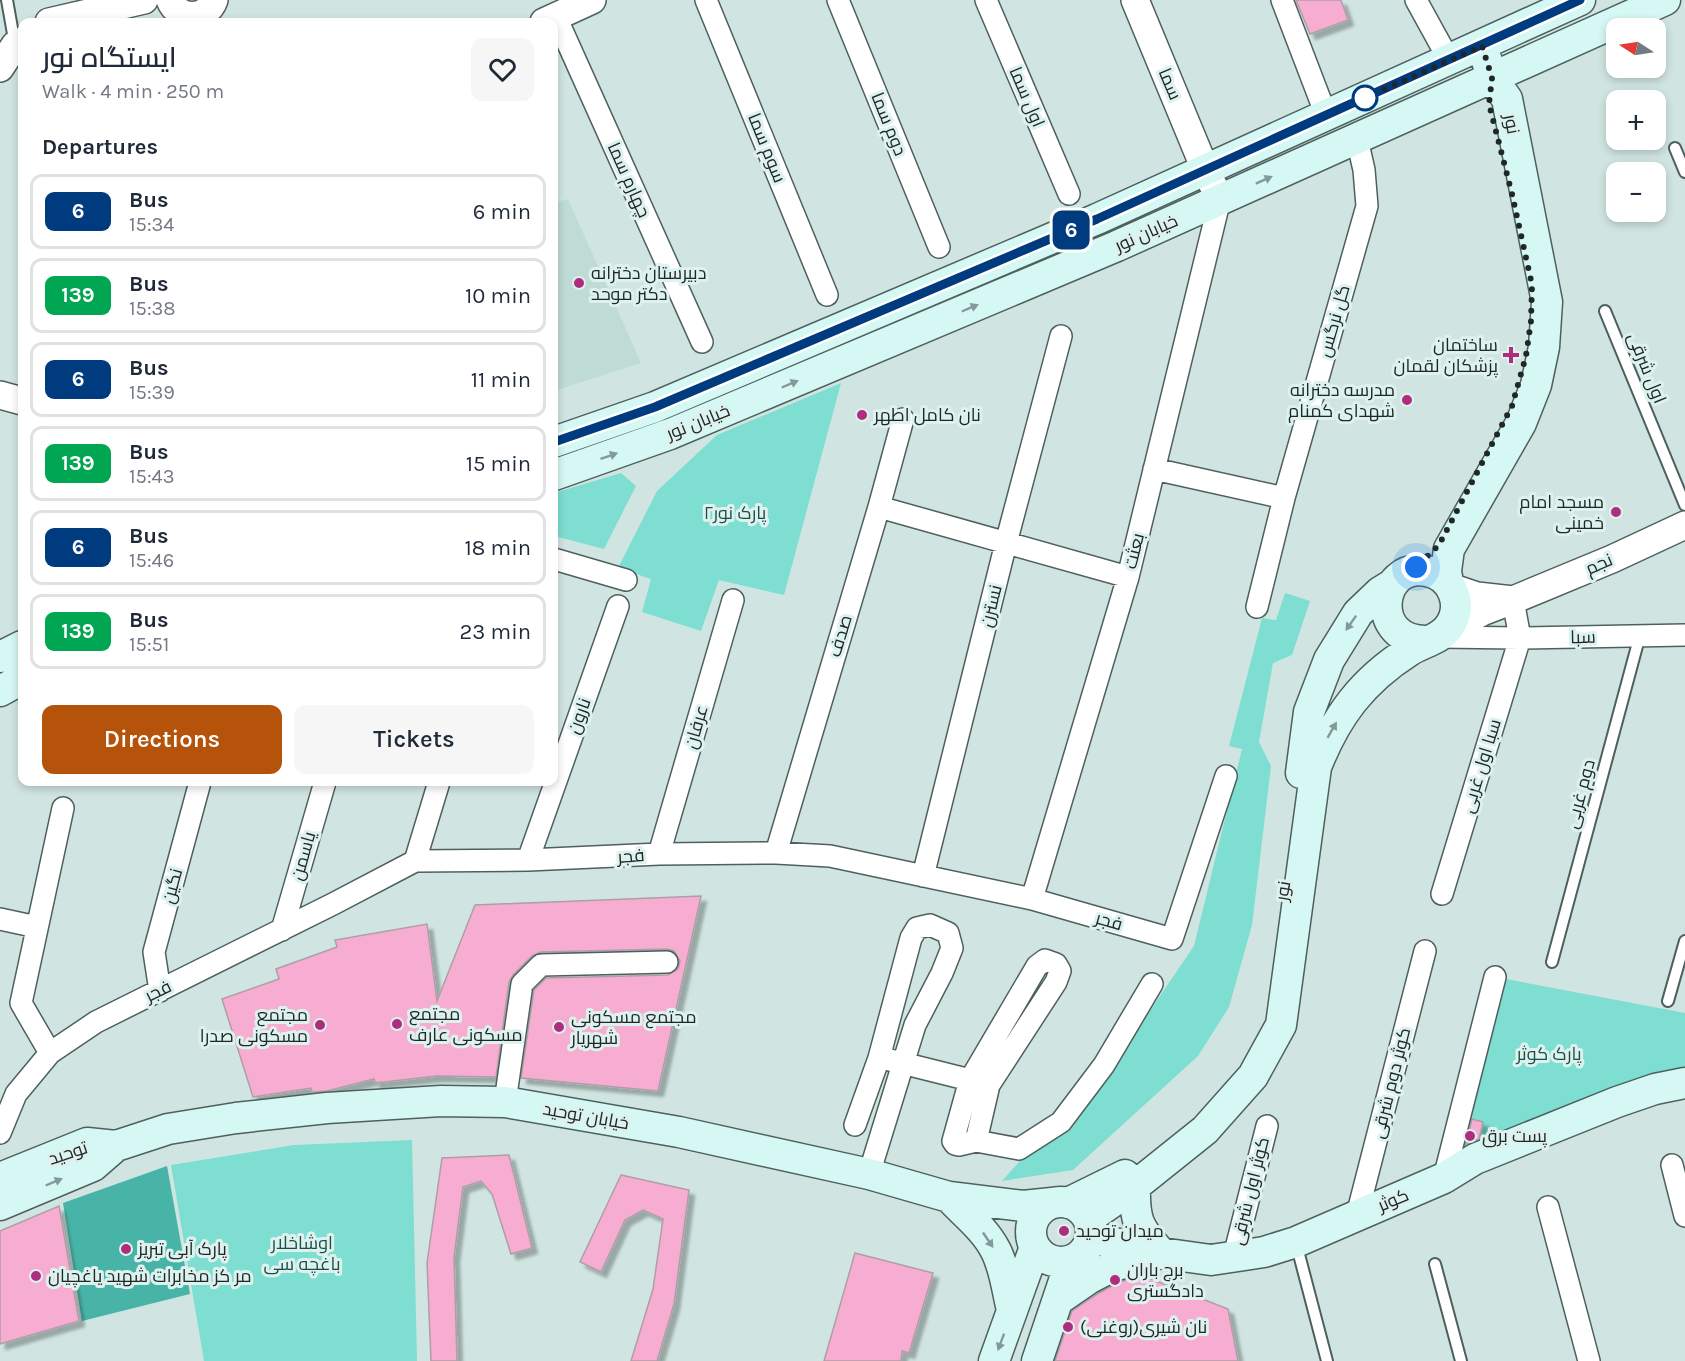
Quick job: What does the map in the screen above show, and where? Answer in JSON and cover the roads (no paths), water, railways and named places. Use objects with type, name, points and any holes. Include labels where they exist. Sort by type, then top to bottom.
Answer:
[{"type":"main road","name":"خیابان نور","points":[[558,441],[655,407],[1089,222],[1482,46],[1546,8],[1580,0]]},
{"type":"main road","name":"خیابان نور","points":[[558,474],[670,434],[1106,251],[1665,0]]},
{"type":"main road","points":[[1482,46],[1492,78]]},
{"type":"main road","name":"نور","points":[[1131,1180],[1223,1083],[1263,1020],[1309,712],[1321,679],[1345,631],[1358,613],[1371,600],[1424,561],[1439,545],[1512,406],[1526,356],[1531,321],[1532,285],[1489,104],[1492,78]]},
{"type":"main road","name":"نور","points":[[1449,585],[1446,571],[1449,549],[1521,423],[1536,386],[1544,347],[1547,302],[1507,99],[1492,78]]},
{"type":"main road","points":[[1413,571],[1426,571],[1438,575],[1449,585],[1455,594],[1454,619],[1436,637],[1417,641],[1407,638],[1391,624],[1385,604],[1388,593],[1397,580],[1413,571]]},
{"type":"main road","name":"نور","points":[[1131,1180],[1205,1130],[1253,1076],[1281,1025],[1317,767],[1329,735],[1339,719],[1373,678],[1409,651],[1436,637]]},
{"type":"main road","points":[[0,657],[18,648]]},
{"type":"main road","points":[[0,691],[18,681]]},
{"type":"main road","name":"کوثر","points":[[1074,1216],[1161,1253],[1211,1260],[1264,1252],[1296,1242],[1444,1178],[1475,1159],[1617,1102],[1655,1089],[1685,1083]]},
{"type":"main road","name":"خیابان توحید","points":[[116,1146],[168,1130],[236,1118],[316,1109],[441,1101],[505,1102],[654,1127],[869,1174],[949,1197],[1023,1206],[1074,1216]]},
{"type":"main road","name":"توحید","points":[[0,1178],[87,1143],[116,1146]]},
{"type":"main road","name":"توحید","points":[[0,1205],[93,1166],[116,1146]]},
{"type":"main road","points":[[993,1361],[1012,1310],[1033,1238],[1034,1217],[1041,1209],[1074,1216],[1131,1180],[1137,1221],[1144,1234],[1161,1253],[1113,1266],[1090,1278],[1058,1300]]},
{"type":"main road","points":[[949,1197],[1033,1238],[1047,1258],[1054,1261],[1071,1260],[1083,1251],[1074,1216]]},
{"type":"main road","points":[[949,1197],[984,1233],[995,1250],[1002,1265],[1012,1310]]},
{"type":"main road","points":[[1037,1361],[1071,1260]]},
{"type":"street","points":[[66,18],[144,0]]},
{"type":"street","points":[[170,0],[172,6],[181,13],[192,16],[218,10]]},
{"type":"street","points":[[554,18],[592,0]]},
{"type":"street","name":"سوم سما","points":[[706,0],[827,295]]},
{"type":"street","name":"دوم سما","points":[[838,0],[939,247]]},
{"type":"street","name":"اول سما","points":[[986,0],[1069,194]]},
{"type":"street","name":"سما","points":[[1135,0],[1205,169],[1220,199]]},
{"type":"street","points":[[1282,0],[1326,115]]},
{"type":"street","points":[[1416,0],[1449,60]]},
{"type":"street","name":"چهارم سما","points":[[558,37],[702,342]]},
{"type":"street","points":[[0,68],[18,44]]},
{"type":"street","name":"گل نرگس","points":[[1257,607],[1284,498],[1367,206],[1364,170],[1357,139]]},
{"type":"street","name":"بعثت","points":[[1032,899],[1128,577],[1220,199]]},
{"type":"street","name":"نسترن","points":[[923,876],[1006,543],[1061,336]]},
{"type":"street","points":[[0,395],[18,400]]},
{"type":"street","name":"صدف","points":[[776,853],[903,419]]},
{"type":"street","points":[[1154,469],[1284,498]]},
{"type":"street","points":[[879,507],[1128,577]]},
{"type":"street","name":"نجم","points":[[1436,637],[1482,612],[1612,559],[1685,525]]},
{"type":"street","points":[[558,560],[626,580]]},
{"type":"street","points":[[1449,585],[1477,596],[1513,600],[1520,638]]},
{"type":"street","name":"عرفان","points":[[659,854],[733,600]]},
{"type":"street","name":"نارون","points":[[558,775],[618,606]]},
{"type":"street","name":"سبا","points":[[1436,637],[1685,635]]},
{"type":"street","name":"سبا اول غربی","points":[[1442,894],[1520,638]]},
{"type":"street","name":"فجر","points":[[0,1133],[16,1094],[50,1053],[96,1022],[415,861],[528,860],[659,854],[776,853],[830,856],[1032,899],[1172,939],[1226,776]]},
{"type":"street","name":"نگین","points":[[160,991],[154,952],[199,786]]},
{"type":"street","name":"یاسمن","points":[[282,930],[324,786]]},
{"type":"street","points":[[415,861],[438,786]]},
{"type":"street","name":"نارون","points":[[528,860],[554,786]]},
{"type":"street","points":[[50,1053],[21,1003],[63,808]]},
{"type":"street","points":[[0,919],[38,927]]},
{"type":"street","points":[[855,1125],[879,1058],[910,938],[917,928],[930,925],[948,933],[952,948],[942,973],[915,1025],[869,1174]]},
{"type":"street","name":"کوثر دوم شرقی","points":[[1357,1215],[1425,951]]},
{"type":"street","points":[[980,1082],[1056,982],[1060,971],[1056,964],[1045,960],[1037,966],[980,1082],[976,1141],[1019,1149],[1061,1122],[1104,1065],[1152,984]]},
{"type":"street","points":[[505,1102],[522,984],[541,965],[667,962]]},
{"type":"street","points":[[1444,1178],[1495,977]]},
{"type":"street","points":[[879,1058],[980,1082]]},
{"type":"street","name":"کوثر اول شرقی","points":[[1234,1256],[1267,1126]]},
{"type":"street","points":[[1672,1165],[1685,1216]]},
{"type":"street","points":[[1548,1207],[1589,1361]]},
{"type":"lane","points":[[7,0],[18,39]]},
{"type":"lane","points":[[1675,148],[1685,172]]},
{"type":"lane","name":"اول شرقی","points":[[1605,311],[1685,505]]},
{"type":"lane","name":"دوم غربی","points":[[1552,962],[1640,635]]},
{"type":"lane","points":[[1668,1001],[1685,941]]},
{"type":"lane","points":[[1296,1242],[1327,1361]]},
{"type":"lane","points":[[1435,1264],[1461,1361]]},
{"type":"place","name":"دبیرستان دخترانه دکتر موحد","points":[[579,283]]},
{"type":"place","name":"ساختمان پزشکان لقمان","points":[[1511,355]]},
{"type":"place","name":"مدرسه دخترانه شهدای کمنام","points":[[1407,400]]},
{"type":"place","name":"نان کامل اطهر","points":[[862,415]]},
{"type":"place","name":"مسجد امام خمینی","points":[[1616,512]]},
{"type":"place","name":"مجتمع مسکونی عارف","points":[[397,1024]]},
{"type":"place","name":"مجتمع مسکونی صدرا","points":[[320,1025]]},
{"type":"place","name":"مجتمع مسکونی شهریار","points":[[559,1027]]},
{"type":"place","name":"پست برق","points":[[1470,1136]]},
{"type":"place","name":"میدان توحید","points":[[1064,1231]]},
{"type":"place","name":"پارک آبی تبریز","points":[[126,1249]]},
{"type":"place","name":"مر کز مخابرات شهید یاغچیان","points":[[36,1276]]},
{"type":"place","name":"برج باران دادگستری","points":[[1115,1280]]},
{"type":"place","name":"نان شیری(روغنی)","points":[[1068,1327]]},
{"type":"park label","name":"پارک نور۲","points":[[735,513]]},
{"type":"park label","name":"پارک کوثر","points":[[1549,1054]]},
{"type":"park label","name":"اوشاخلار باغچه سی","points":[[302,1253]]}]
